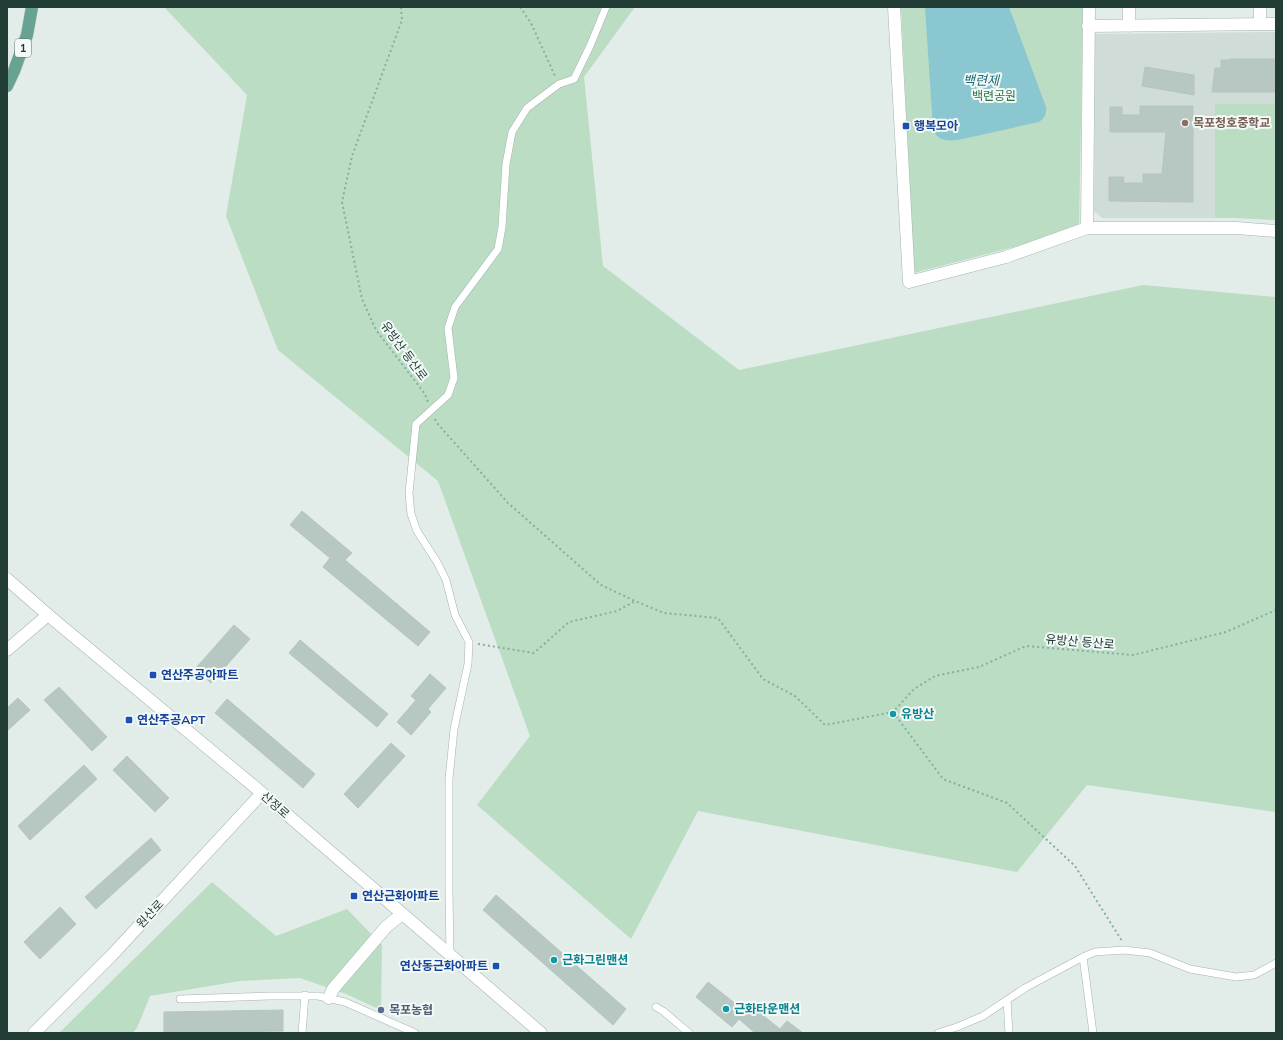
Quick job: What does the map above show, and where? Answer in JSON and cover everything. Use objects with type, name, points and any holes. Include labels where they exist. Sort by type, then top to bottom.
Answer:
[{"type":"main road","name":"1","points":[[7,86],[27,35],[32,7]]},
{"type":"street","points":[[894,7],[909,282],[1006,257],[1086,228],[1236,228],[1276,231]]},
{"type":"street","points":[[1086,228],[1089,7]]},
{"type":"street","points":[[1129,7],[1129,26]]},
{"type":"street","points":[[1260,7],[1260,24]]},
{"type":"street","points":[[1088,26],[1276,24]]},
{"type":"street","name":"산정로","points":[[7,579],[48,616],[262,793],[537,1032]]},
{"type":"street","points":[[7,650],[48,616]]},
{"type":"street","name":"원산로","points":[[34,1033],[112,955],[262,793]]},
{"type":"street","points":[[328,998],[332,989],[381,933],[402,914]]},
{"type":"lane","points":[[450,955],[449,779],[454,729],[468,664],[469,642],[455,616],[446,580],[437,562],[417,531],[411,514],[409,493],[416,424],[448,395],[454,378],[448,328],[455,307],[498,249],[502,227],[506,164],[512,132],[527,108],[559,84],[574,78],[590,46],[606,7]]},
{"type":"lane","points":[[938,1033],[958,1027],[983,1016],[1025,988],[1082,957],[1095,952],[1124,950],[1150,954],[1190,969],[1236,977],[1254,975],[1276,963]]},
{"type":"lane","points":[[1082,957],[1093,1033]]},
{"type":"lane","points":[[302,1033],[305,995]]},
{"type":"lane","points":[[180,999],[305,995],[328,998],[345,1002],[415,1033]]},
{"type":"lane","points":[[1007,1000],[1009,1033]]},
{"type":"lane","points":[[656,1007],[689,1033]]},
{"type":"path","name":"유방산 등산로","points":[[401,7],[402,20],[352,156],[342,202],[362,299],[376,330],[425,394],[437,424],[508,502],[600,585],[664,613],[718,618],[763,679],[795,696],[825,725],[893,712],[914,689],[935,676],[979,667],[1026,646],[1133,656],[1226,632],[1276,610]]},
{"type":"path","points":[[520,7],[531,23],[559,84]]},
{"type":"path","points":[[469,642],[534,653],[569,622],[617,611],[635,601]]},
{"type":"path","points":[[893,712],[943,779],[1007,803],[1075,866],[1124,944],[1124,950]]},
{"type":"shaded area","name":"목포청호중학교","points":[[1276,32],[1276,220],[1237,218],[1102,218],[1094,211],[1095,34]]},
{"type":"green space","points":[[164,7],[635,7],[584,77],[603,266],[739,370],[1143,285],[1276,297],[1276,812],[1087,785],[1017,872],[698,811],[631,939],[477,805],[530,736],[438,481],[278,350],[226,216],[247,95]]},
{"type":"green space","name":"백련공원","points":[[901,7],[1083,7],[1079,230],[914,273]]},
{"type":"green space","points":[[1215,104],[1276,104],[1276,220],[1215,218]]},
{"type":"green space","points":[[212,882],[276,936],[347,909],[382,945],[381,1010],[346,994],[300,978],[240,981],[150,996],[137,1028],[132,1033],[59,1033]]},
{"type":"water","name":"백련제","points":[[925,7],[1009,7],[1046,107],[1045,116],[1039,122],[958,140],[946,140],[937,136],[933,129]]},
{"type":"building","points":[[1276,59],[1276,92],[1212,92],[1215,68],[1221,68],[1221,60]]},
{"type":"building","points":[[1145,67],[1194,75],[1194,95],[1142,86]]},
{"type":"building","points":[[1140,106],[1193,106],[1193,202],[1109,201],[1109,177],[1124,177],[1123,183],[1143,183],[1143,174],[1162,174],[1166,132],[1110,132],[1110,107],[1122,107],[1122,115],[1140,115]]},
{"type":"building","points":[[302,511],[352,553],[345,560],[430,632],[418,646],[323,567],[330,558],[290,525]]},
{"type":"building","points":[[234,625],[250,639],[211,683],[195,669]]},
{"type":"building","points":[[300,640],[388,714],[377,727],[289,653]]},
{"type":"building","points":[[430,674],[446,688],[428,709],[431,712],[411,735],[397,722],[416,700],[411,696]]},
{"type":"building","points":[[59,687],[107,737],[92,751],[44,700]]},
{"type":"building","points":[[18,698],[30,710],[7,731],[7,708]]},
{"type":"building","points":[[227,699],[315,774],[303,788],[215,713]]},
{"type":"building","points":[[391,743],[405,756],[358,808],[344,794]]},
{"type":"building","points":[[127,756],[169,798],[155,812],[113,770]]},
{"type":"building","points":[[84,765],[97,779],[30,840],[18,826]]},
{"type":"building","points":[[151,838],[161,850],[96,909],[85,897]]},
{"type":"building","name":"근화그린맨션","points":[[496,895],[626,1009],[613,1025],[483,910]]},
{"type":"building","points":[[60,907],[76,924],[40,959],[24,942]]},
{"type":"building","name":"근화타운맨션","points":[[708,982],[746,1012],[751,1006],[780,1029],[787,1021],[803,1033],[755,1033],[739,1019],[732,1027],[696,997]]},
{"type":"building","points":[[283,1010],[283,1031],[164,1033],[164,1012]]},
{"type":"place","name":"목포청호중학교","points":[[1185,123]]},
{"type":"place","name":"행복모아","points":[[906,126]]},
{"type":"place","name":"연산주공아파트","points":[[153,675]]},
{"type":"place","name":"유방산","points":[[893,714]]},
{"type":"place","name":"연산주공APT","points":[[129,720]]},
{"type":"place","name":"연산근화아파트","points":[[354,896]]},
{"type":"place","name":"근화그린맨션","points":[[554,960]]},
{"type":"place","name":"연산동근화아파트","points":[[496,966]]},
{"type":"place","name":"근화타운맨션","points":[[726,1009]]},
{"type":"place","name":"목포농협","points":[[381,1010]]}]
